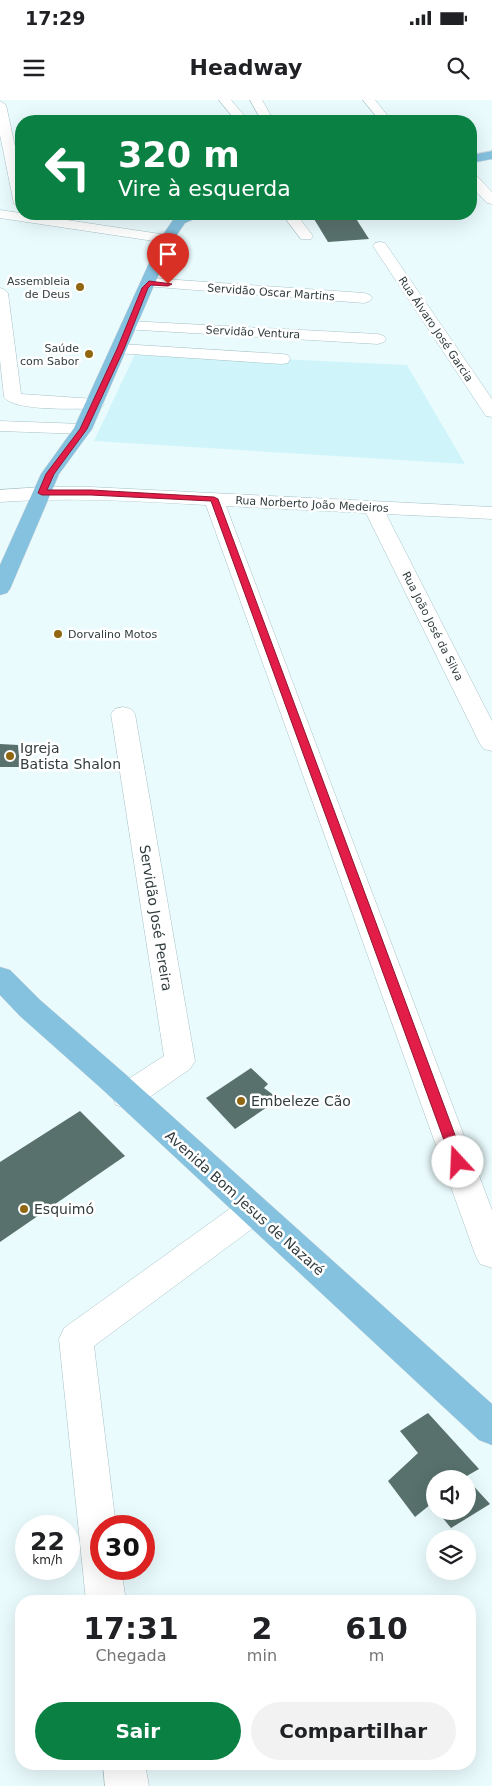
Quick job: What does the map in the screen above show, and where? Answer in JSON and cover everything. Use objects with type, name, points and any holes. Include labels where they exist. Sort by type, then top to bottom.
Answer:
[{"type":"main road","points":[[477,157],[492,155]]},
{"type":"main road","points":[[0,589],[50,474],[83,429],[121,349],[167,239],[180,220]]},
{"type":"main road","name":"Avenida Bom Jesus de Nazaré","points":[[0,977],[30,1008],[114,1081],[127,1096],[492,1428]]},
{"type":"street","points":[[225,100],[236,115]]},
{"type":"street","points":[[256,100],[265,115]]},
{"type":"street","points":[[369,100],[381,115]]},
{"type":"street","points":[[0,108],[15,177]]},
{"type":"street","points":[[477,184],[492,200]]},
{"type":"street","points":[[0,214],[15,215]]},
{"type":"street","points":[[49,220],[167,239]]},
{"type":"street","points":[[294,220],[306,236]]},
{"type":"street","name":"Rua Álvaro José Garcia","points":[[380,246],[492,412]]},
{"type":"street","name":"Servidão Oscar Martins","points":[[149,283],[364,298]]},
{"type":"street","points":[[0,293],[13,397],[22,401],[95,404]]},
{"type":"street","name":"Servidão Ventura","points":[[129,326],[378,339]]},
{"type":"street","points":[[121,349],[282,359]]},
{"type":"street","points":[[0,426],[83,429]]},
{"type":"street","name":"Rua Norberto João Medeiros","points":[[0,496],[42,493],[91,493],[492,513]]},
{"type":"street","points":[[214,499],[492,1254]]},
{"type":"street","name":"Rua João José da Silva","points":[[373,508],[481,700],[492,744]]},
{"type":"street","name":"Servidão José Pereira","points":[[123,714],[180,1061],[127,1096]]},
{"type":"street","points":[[96,1515],[76,1339],[253,1210]]},
{"type":"street","points":[[103,1580],[105,1595]]},
{"type":"street","points":[[125,1770],[127,1786]]},
{"type":"shaded area","points":[[136,352],[407,365],[465,464],[94,441]]},
{"type":"building","points":[[315,220],[357,220],[369,239],[328,242]]},
{"type":"building","name":"Igreja Batista Shalon","points":[[0,744],[18,745],[20,767],[0,767]]},
{"type":"building","points":[[251,1068],[268,1084],[264,1088],[279,1099],[235,1129],[206,1098]]},
{"type":"building","name":"Esquimó","points":[[80,1111],[125,1156],[0,1242],[0,1162]]},
{"type":"building","points":[[428,1413],[479,1469],[476,1471],[426,1470],[426,1508],[415,1517],[388,1481],[418,1453],[400,1431]]},
{"type":"building","points":[[476,1489],[490,1504],[476,1513]]},
{"type":"building","points":[[444,1520],[464,1520],[451,1528]]},
{"type":"place","name":"Assembleia de Deus","points":[[80,287]]},
{"type":"place","name":"Saúde com Sabor","points":[[89,354]]},
{"type":"place","name":"Dorvalino Motos","points":[[58,634]]},
{"type":"place","name":"Igreja Batista Shalon","points":[[10,756]]},
{"type":"place","name":"Embeleze Cão","points":[[241,1101]]},
{"type":"place","name":"Esquimó","points":[[24,1209]]},
{"type":"route","points":[[168,284],[149,283],[145,288],[121,349],[83,429],[50,474],[42,493],[91,493],[214,499],[458,1162]]}]
